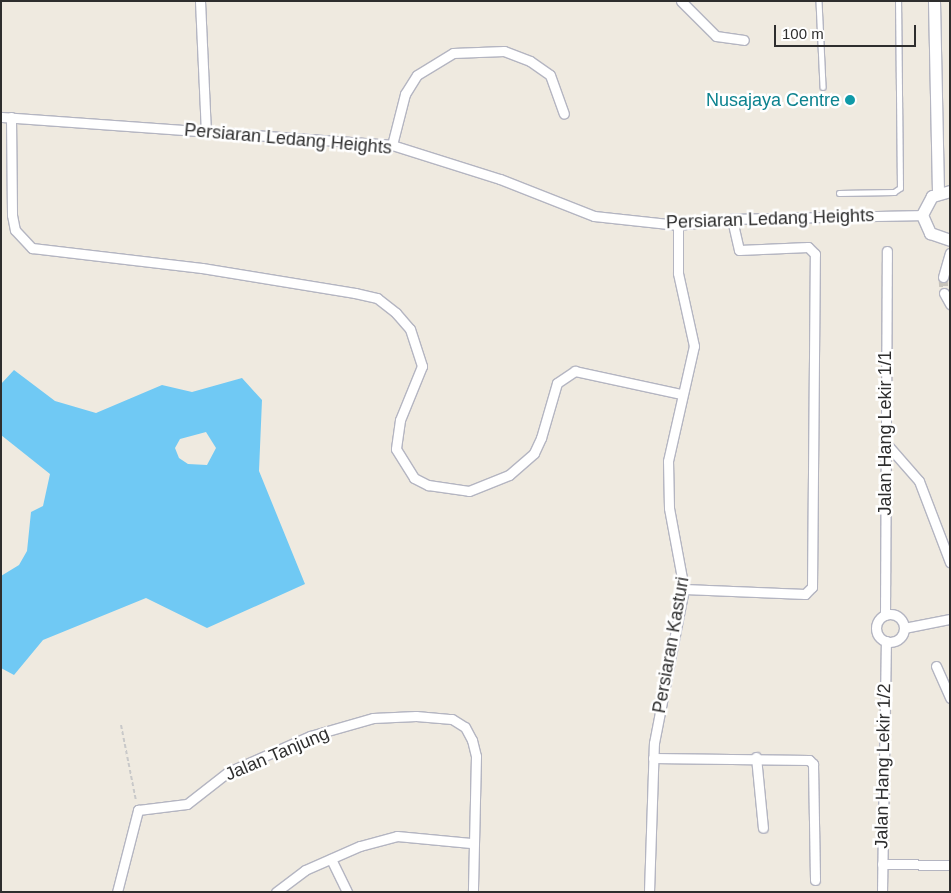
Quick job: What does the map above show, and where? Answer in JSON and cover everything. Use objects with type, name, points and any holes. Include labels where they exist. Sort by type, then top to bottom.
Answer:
[{"type":"street","points":[[200,1],[206,132]]},
{"type":"street","points":[[681,1],[716,36],[744,40]]},
{"type":"street","points":[[934,1],[938,193]]},
{"type":"street","points":[[392,146],[405,94],[417,75],[453,53],[504,51],[530,61],[550,76],[564,114]]},
{"type":"street","points":[[6,117],[12,215],[15,230],[32,248],[202,268],[354,293],[377,298],[396,313],[410,329],[422,366],[400,420],[396,449],[414,478],[428,485],[447,492],[469,492],[488,486],[524,464],[541,438],[557,383],[575,371],[681,394]]},
{"type":"street","name":"Persiaran Ledang Heights","points":[[6,117],[392,146],[500,179],[594,216],[678,225],[732,219],[922,215]]},
{"type":"street","points":[[950,191],[938,193],[927,202],[922,215],[930,233],[949,246],[946,277],[950,257]]},
{"type":"street","points":[[684,588],[805,594],[812,587],[814,252],[808,247],[739,250],[732,219]]},
{"type":"street","name":"Persiaran Kasturi","points":[[649,892],[652,758],[684,588],[669,508],[668,461],[681,394],[694,346],[678,273],[678,225]]},
{"type":"street","name":"Jalan Hang Lekir 1/1","points":[[885,615],[884,441],[888,251]]},
{"type":"street","points":[[948,294],[950,304]]},
{"type":"street","points":[[884,441],[919,481],[950,562]]},
{"type":"street","points":[[885,615],[898,616],[904,628],[898,639],[886,641],[877,631],[885,615]]},
{"type":"street","points":[[904,628],[950,619]]},
{"type":"street","name":"Jalan Hang Lekir 1/2","points":[[882,892],[886,641]]},
{"type":"street","points":[[936,666],[950,698]]},
{"type":"street","name":"Jalan Tanjung","points":[[138,810],[187,804],[228,772],[310,736],[373,718],[452,720],[465,728],[476,756],[472,843],[473,892]]},
{"type":"street","points":[[756,757],[762,828]]},
{"type":"street","points":[[652,758],[803,758],[813,764],[815,880]]},
{"type":"street","points":[[117,892],[138,810]]},
{"type":"street","points":[[276,892],[301,872],[331,859],[397,836],[472,843]]},
{"type":"street","points":[[331,859],[346,892]]},
{"type":"street","points":[[882,864],[950,865]]},
{"type":"lane","points":[[819,1],[823,87]]},
{"type":"lane","points":[[839,193],[894,192],[900,188],[898,1]]},
{"type":"path","points":[[121,725],[138,810]]},
{"type":"water","points":[[14,370],[55,401],[96,413],[162,385],[192,392],[242,378],[262,400],[259,471],[305,584],[207,628],[146,598],[43,640],[14,675],[1,668],[1,576],[19,565],[27,551],[31,512],[43,506],[50,474],[1,435],[1,384]],"holes":[[[206,432],[216,448],[207,465],[188,464],[179,458],[175,448],[180,439]]]},
{"type":"tunnel","points":[[943,277],[944,293]]},
{"type":"place","name":"Nusajaya Centre","points":[[850,100]]}]
